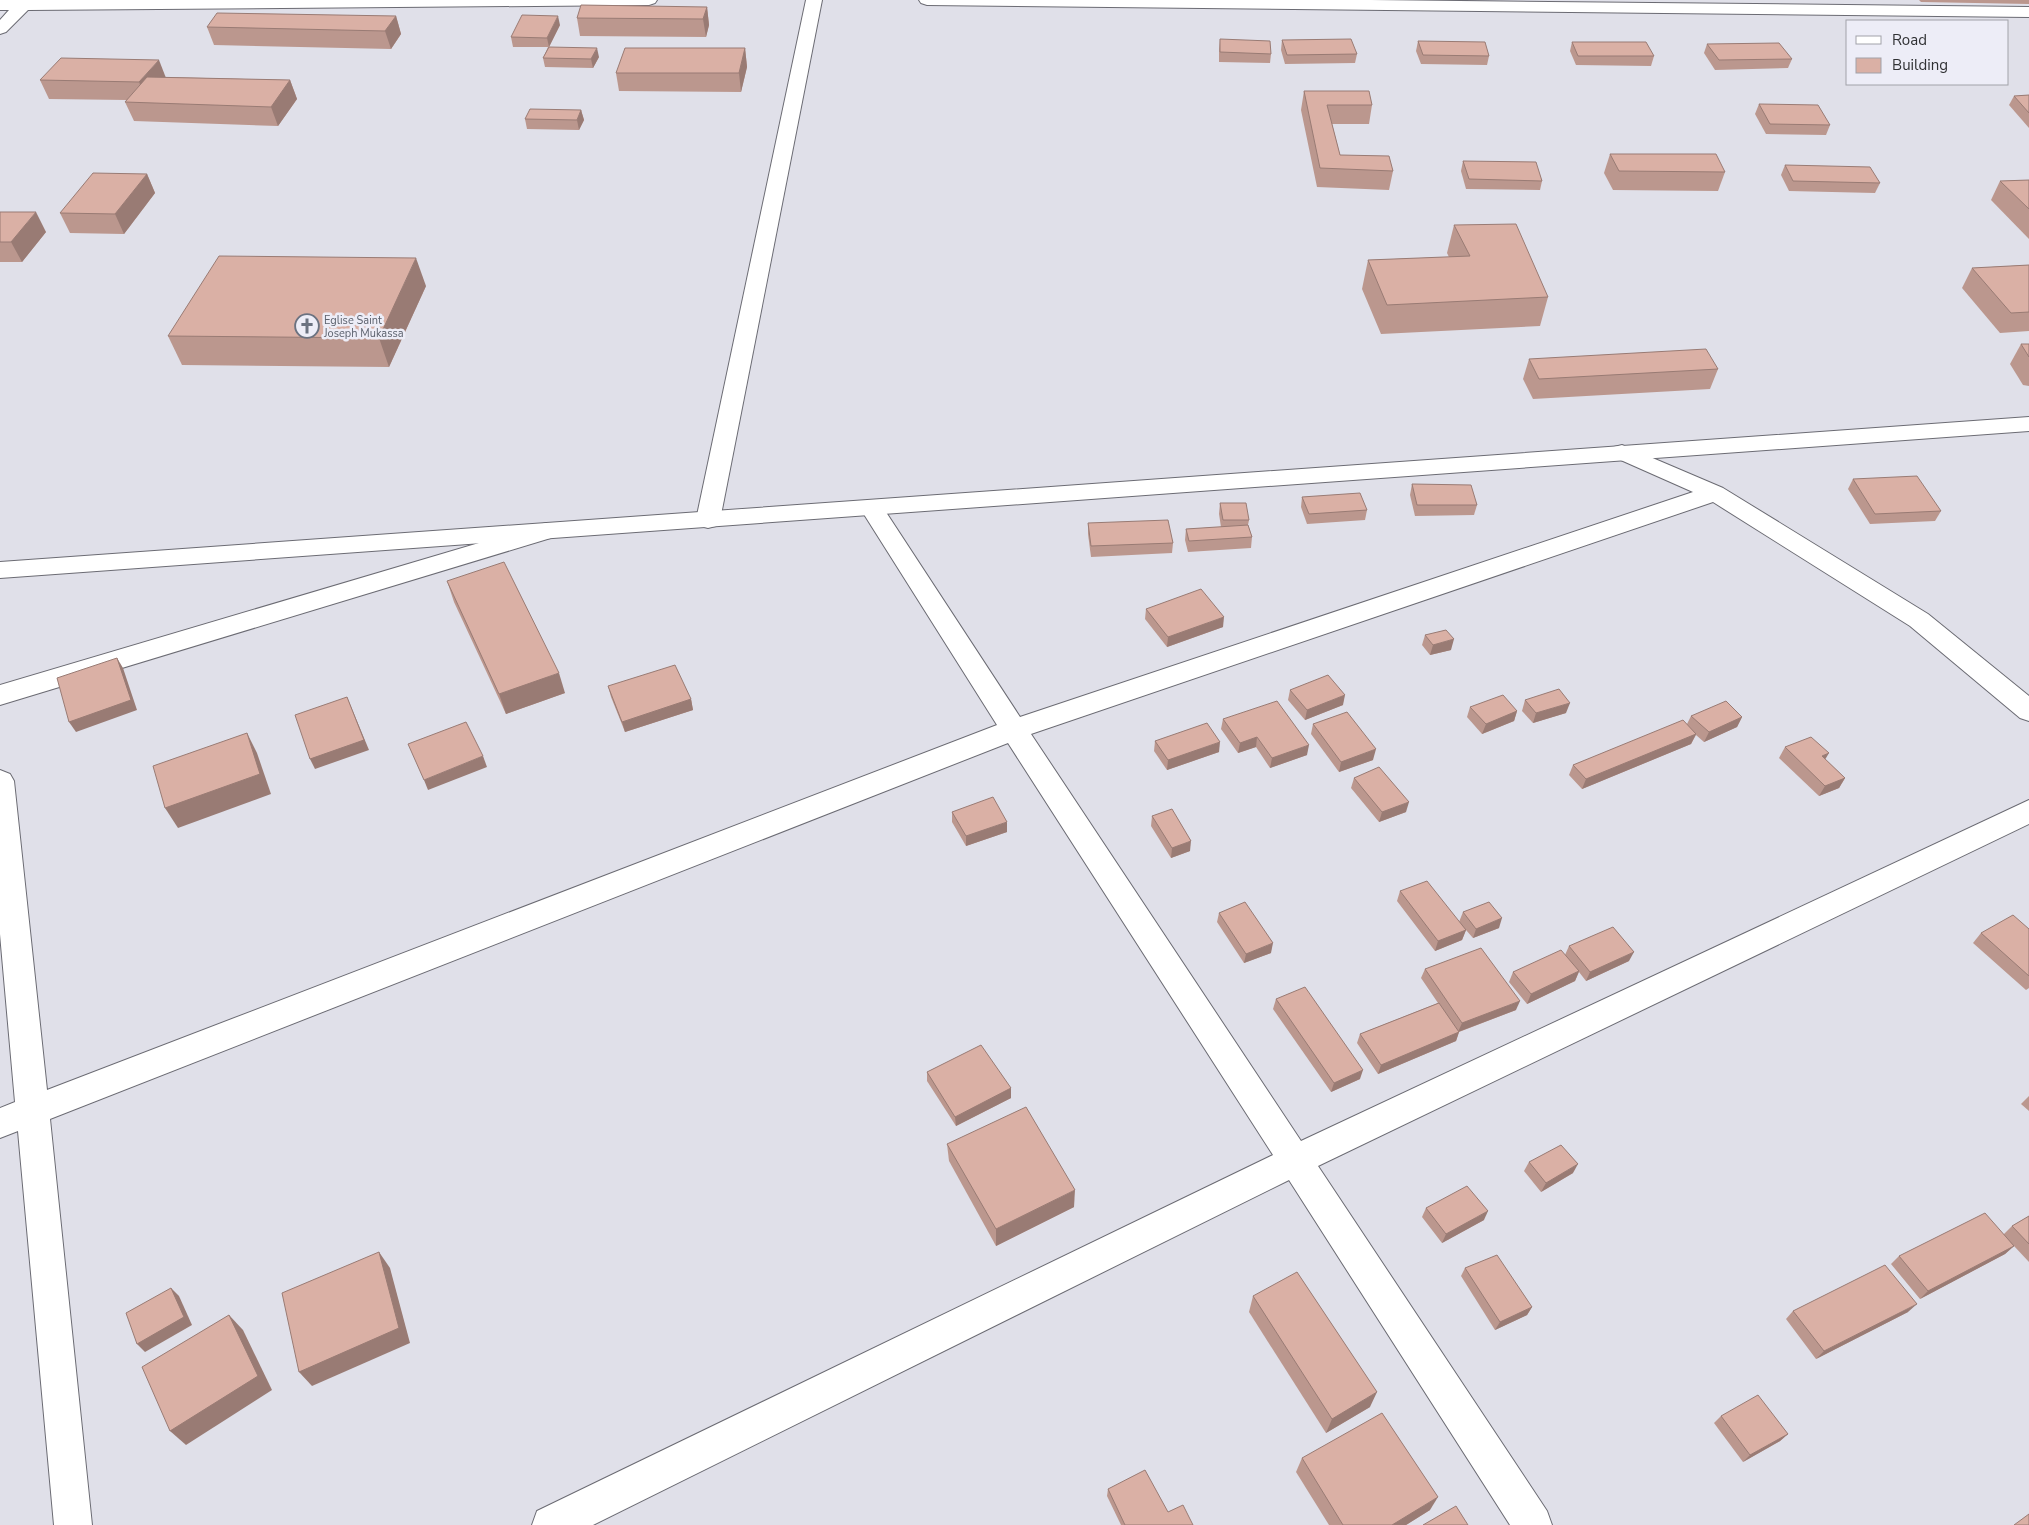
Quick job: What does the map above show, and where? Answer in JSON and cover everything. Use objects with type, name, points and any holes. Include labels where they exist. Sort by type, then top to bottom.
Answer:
[{"type":"street","points":[[0,5],[26,2],[649,0]]},
{"type":"street","points":[[708,520],[814,0]]},
{"type":"street","points":[[927,0],[2029,12]]},
{"type":"street","points":[[0,29],[26,2]]},
{"type":"street","points":[[0,570],[2029,424]]},
{"type":"street","points":[[1622,452],[1715,493],[1919,620],[2029,712]]},
{"type":"street","points":[[0,1123],[1013,730],[1715,493]]},
{"type":"street","points":[[872,508],[1013,730],[1533,1525]]},
{"type":"street","points":[[0,695],[546,530]]},
{"type":"street","points":[[0,781],[34,1110],[73,1525]]},
{"type":"street","points":[[551,1525],[1296,1160],[2029,811]]},
{"type":"building","points":[[581,5],[707,7],[703,19],[577,18]]},
{"type":"building","points":[[217,13],[396,16],[385,31],[207,27]]},
{"type":"building","points":[[522,15],[558,16],[547,38],[511,37]]},
{"type":"building","points":[[1220,39],[1270,41],[1271,54],[1220,52]]},
{"type":"building","points":[[1351,39],[1357,54],[1287,55],[1282,40]]},
{"type":"building","points":[[1418,41],[1485,42],[1489,56],[1423,55]]},
{"type":"building","points":[[1572,42],[1646,42],[1654,56],[1578,56]]},
{"type":"building","points":[[1779,43],[1792,59],[1719,60],[1707,44]]},
{"type":"building","points":[[549,47],[597,48],[591,59],[543,58]]},
{"type":"building","points":[[625,48],[745,48],[739,73],[616,73]]},
{"type":"building","points":[[61,58],[159,60],[139,82],[40,80]]},
{"type":"building","points":[[147,77],[290,80],[271,107],[125,102]]},
{"type":"building","points":[[1304,91],[1369,91],[1372,105],[1327,105],[1340,155],[1389,156],[1393,171],[1320,168]]},
{"type":"building","points":[[2029,95],[2029,113],[2014,96]]},
{"type":"building","points":[[1759,104],[1818,105],[1830,125],[1770,124]]},
{"type":"building","points":[[530,109],[581,110],[577,120],[525,119]]},
{"type":"building","points":[[1610,154],[1716,154],[1725,172],[1619,171]]},
{"type":"building","points":[[1463,161],[1536,162],[1542,181],[1469,179]]},
{"type":"building","points":[[1785,165],[1870,167],[1880,183],[1793,181]]},
{"type":"building","points":[[93,173],[147,174],[115,214],[60,213]]},
{"type":"building","points":[[2029,180],[2029,209],[2000,181]]},
{"type":"building","points":[[0,212],[36,212],[11,242],[0,242]]},
{"type":"building","points":[[1516,224],[1548,297],[1387,305],[1368,260],[1470,256],[1454,225]]},
{"type":"building","points":[[219,256],[416,258],[379,338],[168,336]]},
{"type":"building","points":[[2029,265],[2029,312],[2011,313],[1972,268]]},
{"type":"building","points":[[2021,344],[2029,344],[2029,357]]},
{"type":"building","points":[[1706,349],[1718,369],[1539,379],[1529,359]]},
{"type":"building","points":[[1917,476],[1941,511],[1875,514],[1853,479]]},
{"type":"building","points":[[1412,484],[1471,485],[1477,505],[1417,505]]},
{"type":"building","points":[[1360,493],[1367,510],[1309,514],[1302,497]]},
{"type":"building","points":[[1220,503],[1246,503],[1249,520],[1223,520]]},
{"type":"building","points":[[1168,520],[1173,543],[1091,546],[1088,523]]},
{"type":"building","points":[[1248,525],[1252,537],[1189,541],[1186,529]]},
{"type":"building","points":[[504,562],[559,673],[499,694],[447,581]]},
{"type":"building","points":[[1201,589],[1224,617],[1168,637],[1146,609]]},
{"type":"building","points":[[1446,630],[1454,639],[1433,645],[1425,635]]},
{"type":"building","points":[[117,658],[131,700],[69,722],[57,678]]},
{"type":"building","points":[[675,665],[691,699],[622,722],[608,686]]},
{"type":"building","points":[[1328,675],[1345,695],[1307,710],[1290,690]]},
{"type":"building","points":[[1559,689],[1570,703],[1536,713],[1525,700]]},
{"type":"building","points":[[1503,695],[1517,711],[1486,724],[1470,707]]},
{"type":"building","points":[[347,697],[364,740],[310,759],[295,715]]},
{"type":"building","points":[[1277,701],[1309,745],[1272,758],[1257,737],[1240,743],[1223,719]]},
{"type":"building","points":[[1726,701],[1742,717],[1709,732],[1691,716]]},
{"type":"building","points":[[1347,712],[1376,749],[1341,762],[1313,724]]},
{"type":"building","points":[[1683,720],[1696,734],[1586,779],[1573,765]]},
{"type":"building","points":[[466,722],[483,756],[424,780],[408,744]]},
{"type":"building","points":[[1207,723],[1220,742],[1168,760],[1155,741]]},
{"type":"building","points":[[247,733],[260,774],[165,808],[153,766]]},
{"type":"building","points":[[1811,737],[1829,753],[1822,756],[1845,778],[1825,786],[1785,747]]},
{"type":"building","points":[[1379,767],[1409,802],[1382,812],[1354,778]]},
{"type":"building","points":[[993,797],[1007,822],[966,836],[952,812]]},
{"type":"building","points":[[1172,809],[1191,841],[1172,848],[1152,816]]},
{"type":"building","points":[[1427,881],[1466,930],[1438,941],[1400,891]]},
{"type":"building","points":[[1245,902],[1273,943],[1246,954],[1219,913]]},
{"type":"building","points":[[1489,902],[1502,918],[1476,929],[1463,912]]},
{"type":"building","points":[[2013,915],[2029,929],[2029,976],[1981,933]]},
{"type":"building","points":[[1613,927],[1634,952],[1590,972],[1569,946]]},
{"type":"building","points":[[1481,948],[1520,1001],[1462,1023],[1425,969]]},
{"type":"building","points":[[1561,950],[1579,971],[1531,994],[1513,972]]},
{"type":"building","points":[[1305,987],[1363,1070],[1334,1083],[1276,999]]},
{"type":"building","points":[[1439,1003],[1459,1032],[1381,1065],[1360,1034]]},
{"type":"building","points":[[981,1045],[1011,1088],[955,1117],[927,1072]]},
{"type":"building","points":[[1026,1107],[1075,1190],[996,1229],[947,1144]]},
{"type":"building","points":[[1561,1145],[1578,1164],[1546,1183],[1529,1162]]},
{"type":"building","points":[[1467,1186],[1488,1211],[1446,1234],[1426,1208]]},
{"type":"building","points":[[1985,1213],[2014,1246],[1928,1291],[1899,1256]]},
{"type":"building","points":[[2029,1216],[2029,1244],[2012,1226]]},
{"type":"building","points":[[379,1252],[399,1328],[299,1372],[282,1293]]},
{"type":"building","points":[[1497,1255],[1532,1307],[1500,1322],[1465,1268]]},
{"type":"building","points":[[1885,1265],[1917,1304],[1824,1351],[1793,1311]]},
{"type":"building","points":[[1297,1272],[1377,1392],[1332,1419],[1253,1296]]},
{"type":"building","points":[[171,1288],[184,1317],[137,1344],[126,1313]]},
{"type":"building","points":[[229,1315],[258,1376],[170,1431],[142,1367]]},
{"type":"building","points":[[1758,1395],[1788,1434],[1750,1455],[1721,1416]]},
{"type":"building","points":[[1382,1413],[1438,1497],[1392,1525],[1343,1525],[1302,1458]]},
{"type":"building","points":[[1145,1470],[1168,1512],[1183,1505],[1193,1525],[1125,1525],[1108,1489]]},
{"type":"building","points":[[1456,1506],[1468,1525],[1423,1525]]},
{"type":"building","points":[[2029,1514],[2029,1525],[2014,1525]]},
{"type":"place","name":"Eglise Saint Joseph Mukassa","points":[[307,326]]}]
